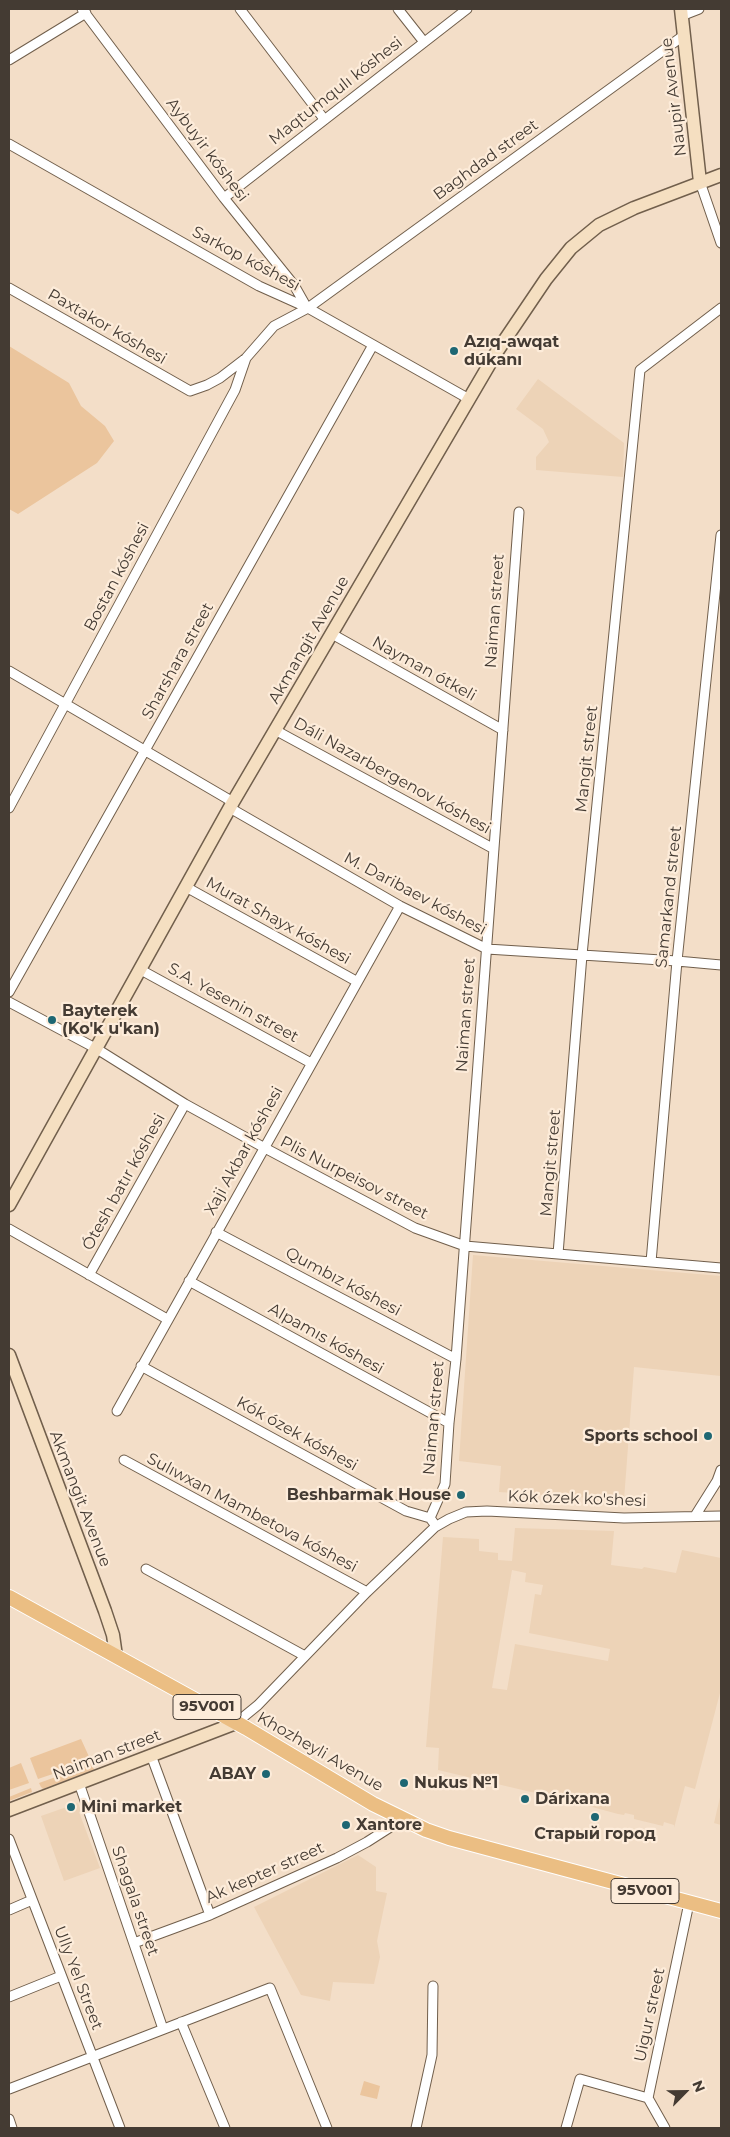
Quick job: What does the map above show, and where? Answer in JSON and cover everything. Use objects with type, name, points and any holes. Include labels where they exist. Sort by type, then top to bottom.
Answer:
[{"type":"main road","name":"Khozheyli Avenue","points":[[9,1597],[236,1723],[403,1819],[449,1838],[721,1911]]},
{"type":"street","points":[[240,9],[324,119]]},
{"type":"street","points":[[398,9],[424,42]]},
{"type":"street","name":"Maqtumqulı kóshesi","points":[[224,198],[467,9]]},
{"type":"street","points":[[681,13],[699,9]]},
{"type":"street","points":[[9,60],[84,11]]},
{"type":"street","name":"Aybuyir kóshesi","points":[[84,11],[224,198],[294,285],[308,308]]},
{"type":"street","name":"Naupir Avenue","points":[[681,13],[700,182]]},
{"type":"street","name":"Baghdad street","points":[[246,358],[274,326],[308,308],[683,36]]},
{"type":"street","name":"Sarkop kóshesi","points":[[9,144],[260,286],[308,308],[469,399]]},
{"type":"street","name":"Akmangit Avenue","points":[[9,1206],[275,730],[501,345],[556,265],[571,248],[599,225],[634,208],[721,175]]},
{"type":"street","points":[[700,182],[721,243]]},
{"type":"street","name":"Paxtakor kóshesi","points":[[9,288],[190,391],[207,386],[246,358]]},
{"type":"street","name":"Mangit street","points":[[558,1254],[582,955],[640,370],[721,308]]},
{"type":"street","name":"Sharshara street","points":[[9,992],[373,344]]},
{"type":"street","name":"Bostan kóshesi","points":[[9,808],[235,390],[246,358]]},
{"type":"street","name":"Naiman street","points":[[430,1518],[445,1484],[466,1246],[519,512]]},
{"type":"street","name":"Samarkand street","points":[[651,1262],[677,961],[721,535]]},
{"type":"street","name":"Nayman ótkeli","points":[[332,634],[503,730]]},
{"type":"street","name":"M. Daribaev kóshesi","points":[[9,671],[145,750],[232,805],[400,906],[486,949],[677,961],[721,966]]},
{"type":"street","name":"Dáli Nazarbergenov kóshesi","points":[[275,730],[494,849]]},
{"type":"street","name":"Murat Shayx kóshesi","points":[[186,887],[356,981]]},
{"type":"street","name":"Xaji Akbar kóshesi","points":[[117,1411],[356,981],[400,906]]},
{"type":"street","name":"S.A. Yesenin street","points":[[141,970],[311,1063]]},
{"type":"street","name":"Plis Nurpeisov street","points":[[9,1002],[97,1050],[185,1104],[263,1148],[415,1228],[466,1246],[721,1268]]},
{"type":"street","name":"Ótesh batır kóshesi","points":[[89,1275],[185,1104]]},
{"type":"street","points":[[9,1229],[168,1319]]},
{"type":"street","name":"Qumbız kóshesi","points":[[216,1232],[456,1359]]},
{"type":"street","name":"Alpamıs kóshesi","points":[[189,1281],[449,1423]]},
{"type":"street","name":"Akmangit Avenue","points":[[9,1355],[105,1611],[113,1635],[116,1656]]},
{"type":"street","name":"Kók ózek kóshesi","points":[[141,1366],[406,1511],[430,1518]]},
{"type":"street","name":"Sulıwxan Mambetova kóshesi","points":[[124,1460],[367,1592]]},
{"type":"street","points":[[695,1516],[717,1481],[721,1470]]},
{"type":"street","name":"Kók ózek ko'shesi","points":[[435,1527],[466,1512],[487,1511],[624,1518],[721,1516]]},
{"type":"street","points":[[430,1518],[435,1527]]},
{"type":"street","name":"Naiman street","points":[[9,1810],[236,1723],[258,1705],[367,1592],[435,1527]]},
{"type":"street","points":[[146,1570],[305,1656]]},
{"type":"street","points":[[151,1755],[210,1915]]},
{"type":"street","name":"Shagala street","points":[[79,1783],[163,2029]]},
{"type":"street","name":"Ak kepter street","points":[[134,1944],[210,1915],[337,1858],[403,1819]]},
{"type":"street","name":"Ully Yel Street","points":[[9,1839],[120,2128]]},
{"type":"street","points":[[9,1910],[32,1900]]},
{"type":"street","name":"Uigur street","points":[[648,2098],[689,1903]]},
{"type":"street","points":[[9,1997],[61,1976]]},
{"type":"street","points":[[416,2128],[432,2055],[433,1986]]},
{"type":"street","points":[[9,2089],[270,1988],[327,2128]]},
{"type":"street","points":[[181,2022],[225,2128]]},
{"type":"street","points":[[566,2128],[580,2079],[648,2098],[665,2128]]},
{"type":"street","points":[[9,2119],[12,2128]]},
{"type":"shaded area","points":[[9,346],[69,383],[81,406],[105,426],[114,441],[97,463],[18,514],[9,509]]},
{"type":"shaded area","points":[[538,379],[624,443],[623,477],[536,470],[536,457],[549,442],[543,429],[516,409]]},
{"type":"shaded area","points":[[473,1255],[721,1276],[721,1376],[634,1367],[624,1500],[499,1492],[501,1466],[459,1461]]},
{"type":"shaded area","points":[[515,1528],[614,1531],[611,1565],[642,1569],[644,1567],[676,1573],[682,1550],[721,1558],[721,1689],[695,1789],[685,1786],[674,1828],[674,1825],[664,1822],[663,1826],[634,1819],[634,1815],[618,1814],[548,1795],[548,1792],[540,1790],[539,1793],[531,1792],[438,1770],[439,1748],[426,1747],[443,1537],[479,1539],[479,1551],[498,1553],[498,1560],[512,1561]],"holes":[[[512,1570],[526,1573],[525,1582],[543,1585],[541,1595],[535,1594],[529,1633],[610,1649],[608,1661],[515,1644],[507,1690],[492,1688]]]},
{"type":"shaded area","points":[[81,1739],[91,1761],[38,1779],[30,1758]]},
{"type":"shaded area","points":[[21,1763],[29,1783],[9,1790],[9,1768]]},
{"type":"shaded area","points":[[92,1764],[94,1770],[43,1789],[39,1783]]},
{"type":"shaded area","points":[[31,1788],[32,1792],[9,1801],[9,1797]]},
{"type":"shaded area","points":[[721,1793],[721,1825],[714,1823]]},
{"type":"shaded area","points":[[78,1803],[81,1811],[79,1812],[100,1868],[64,1881],[41,1816]]},
{"type":"shaded area","points":[[358,1855],[376,1867],[376,1891],[387,1893],[377,1941],[380,1957],[374,1984],[333,1982],[330,2001],[301,1995],[254,1907]]},
{"type":"shaded area","points":[[364,2081],[380,2086],[377,2099],[360,2095]]},
{"type":"place","name":"Azıq-awqat dúkanı","points":[[454,351]]},
{"type":"place","name":"Bayterek (Ko'k u'kan)","points":[[52,1020]]},
{"type":"place","name":"Sports school","points":[[708,1436]]},
{"type":"place","name":"Beshbarmak House","points":[[461,1495]]},
{"type":"place","name":"ABAY","points":[[266,1774]]},
{"type":"place","name":"Nukus №1","points":[[404,1783]]},
{"type":"place","name":"Dárixana","points":[[525,1799]]},
{"type":"place","name":"Mini market","points":[[71,1807]]},
{"type":"place","name":"Старый город","points":[[595,1817]]},
{"type":"place","name":"Xantore","points":[[346,1825]]}]
